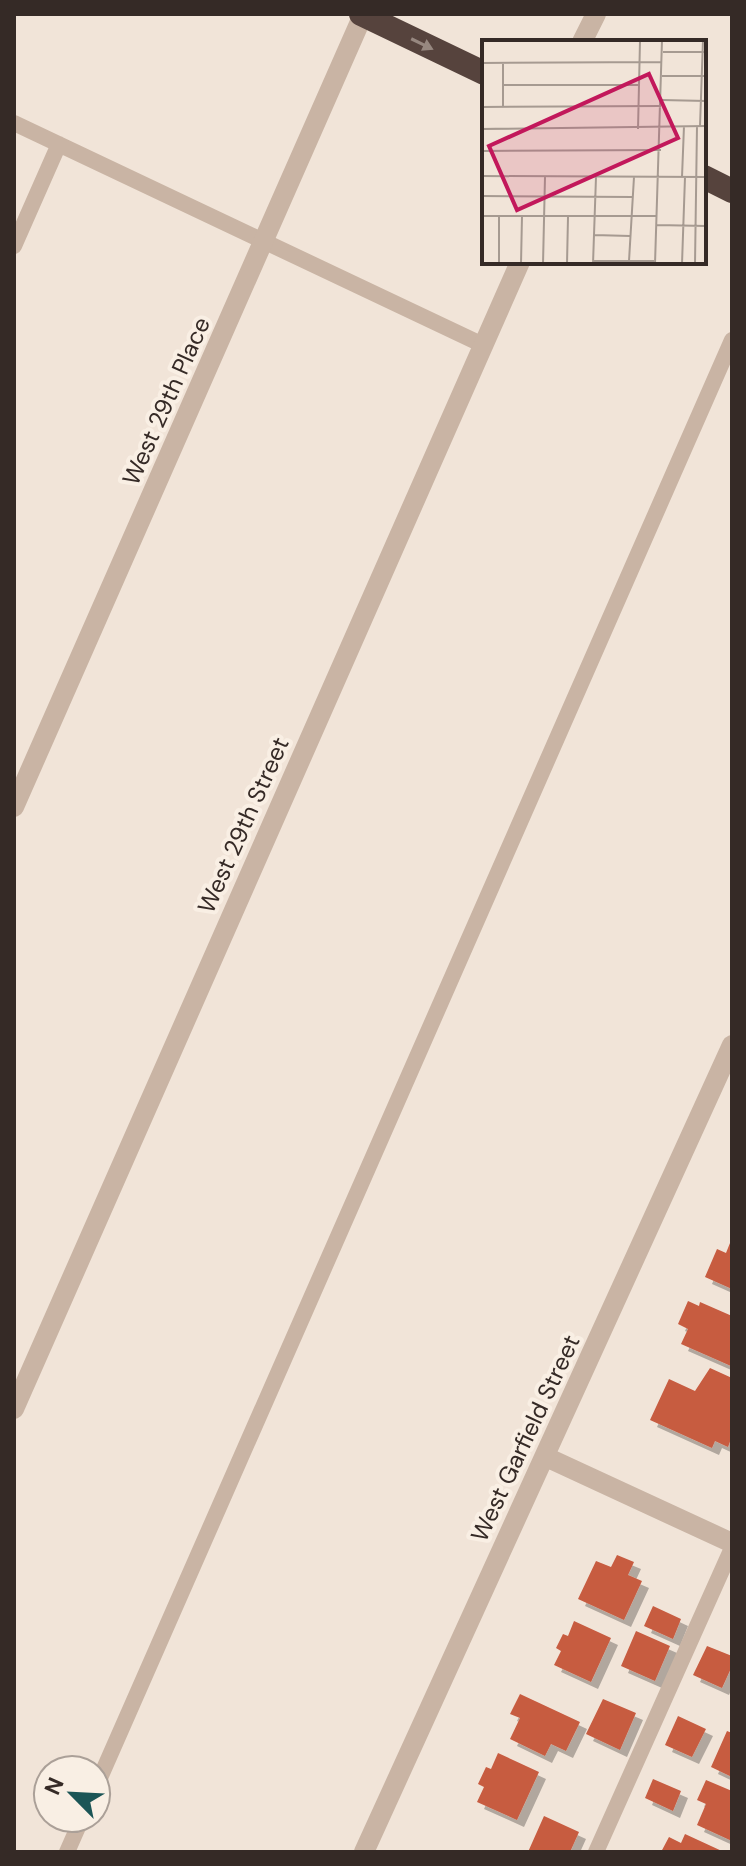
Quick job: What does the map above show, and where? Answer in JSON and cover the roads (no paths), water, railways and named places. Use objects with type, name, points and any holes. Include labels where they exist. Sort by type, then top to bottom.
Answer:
[{"type":"highway","points":[[362,14],[482,72]]},
{"type":"highway","points":[[706,178],[732,191]]},
{"type":"street","name":"West 29th Place","points":[[14,807],[362,14]]},
{"type":"street","points":[[583,40],[596,14]]},
{"type":"street","name":"West 29th Street","points":[[14,1409],[519,264]]},
{"type":"street","name":"West Garfield Street","points":[[364,1852],[732,1045]]},
{"type":"street","points":[[546,1457],[732,1546]]},
{"type":"lane","points":[[14,123],[483,345]]},
{"type":"lane","points":[[14,246],[59,144]]},
{"type":"lane","points":[[111,1754],[732,340]]},
{"type":"lane","points":[[596,1852],[732,1546]]}]
